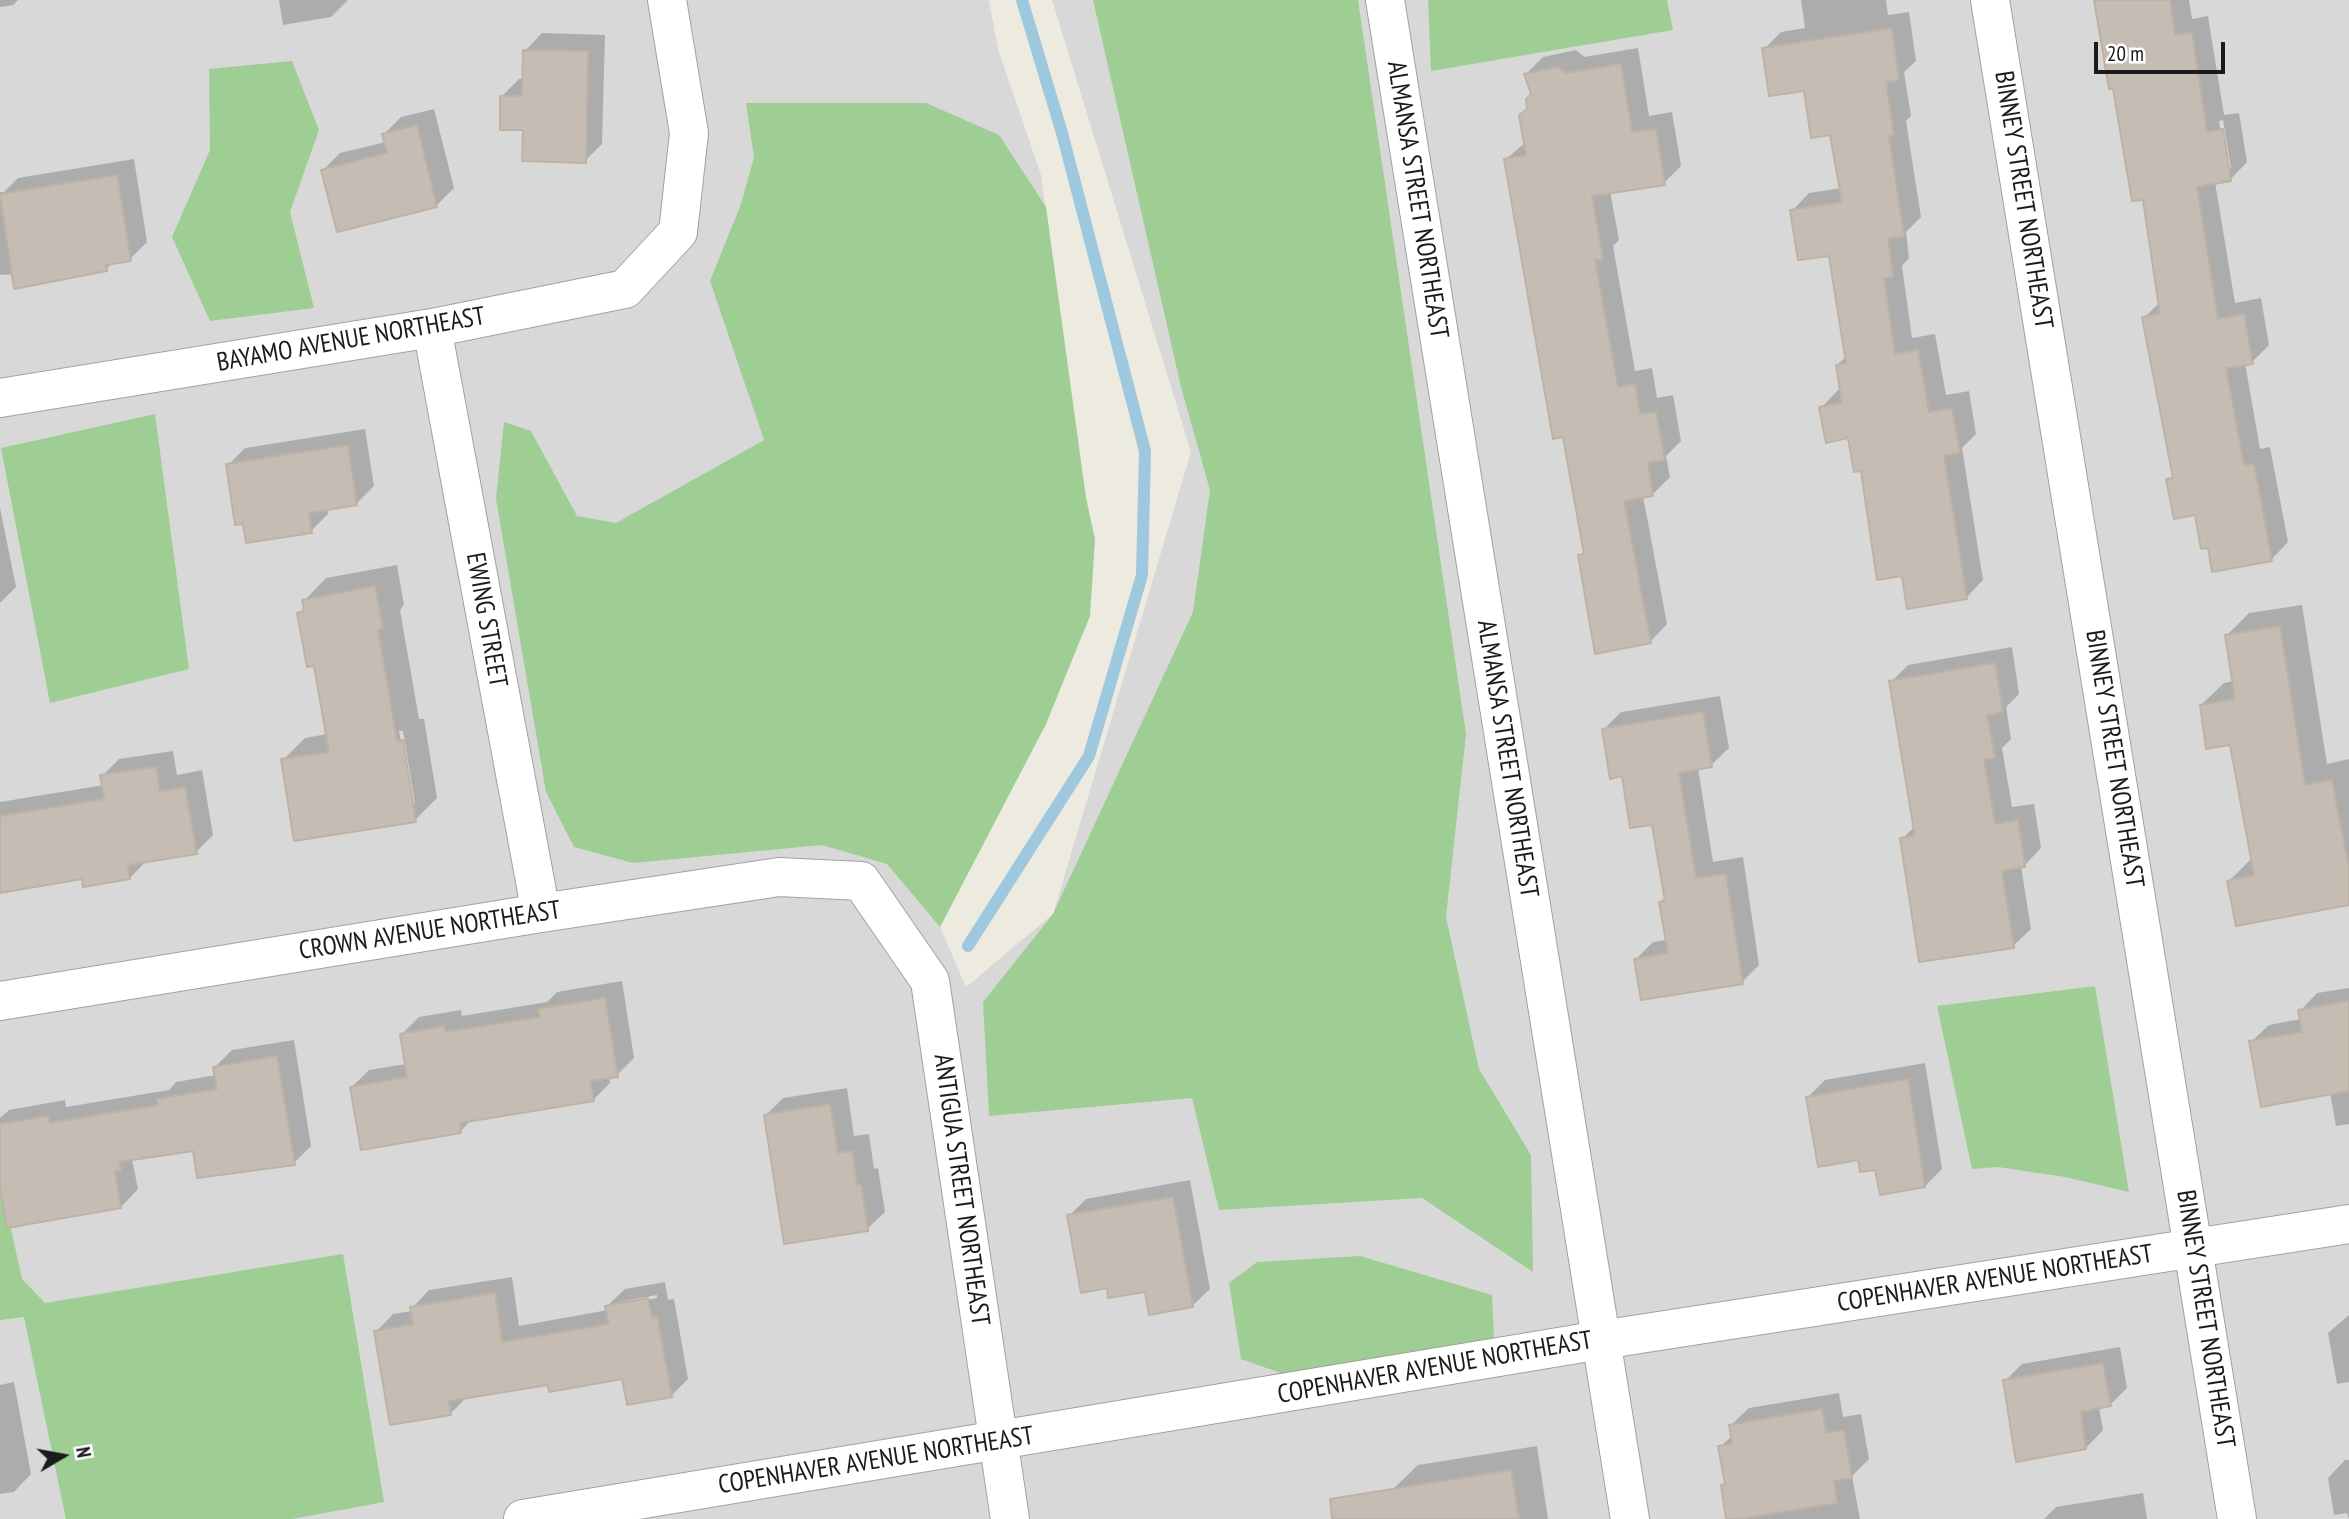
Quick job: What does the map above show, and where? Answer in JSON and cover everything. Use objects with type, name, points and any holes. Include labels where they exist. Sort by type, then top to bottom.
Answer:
[{"type":"street","name":"BAYAMO AVENUE NORTHEAST","points":[[0,398],[432,328],[625,289],[678,232],[690,133],[667,0]]},
{"type":"street","name":"ALMANSA STREET NORTHEAST","points":[[1385,0],[1630,1519]]},
{"type":"street","name":"BINNEY STREET NORTHEAST","points":[[1990,0],[2237,1519]]},
{"type":"street","name":"EWING STREET","points":[[432,328],[541,913]]},
{"type":"street","name":"CROWN AVENUE NORTHEAST","points":[[0,1001],[779,877],[861,881]]},
{"type":"street","name":"ANTIGUA STREET NORTHEAST","points":[[861,881],[930,981],[1010,1519]]},
{"type":"street","name":"COPENHAVER AVENUE NORTHEAST","points":[[523,1519],[1601,1340],[2349,1224]]},
{"type":"shaded area","points":[[0,0],[989,0],[998,49],[1041,175],[1086,498],[1046,724],[940,927],[966,987],[1053,914],[1191,452],[1052,0],[2349,0],[2349,1519],[0,1519]]},
{"type":"green space","points":[[1093,0],[1358,0],[1466,734],[1446,917],[1479,1069],[1531,1155],[1533,1272],[1422,1198],[1219,1210],[1192,1098],[989,1116],[983,1002],[1053,914],[1193,612],[1210,490],[1181,387]]},
{"type":"green space","points":[[1428,0],[1667,0],[1673,30],[1431,71]]},
{"type":"green space","points":[[292,61],[319,130],[290,212],[314,308],[210,321],[172,237],[210,150],[209,69]]},
{"type":"green space","points":[[746,103],[926,103],[999,135],[1046,207],[1086,498],[1095,539],[1090,616],[1046,724],[940,927],[887,864],[822,845],[633,863],[574,847],[546,792],[496,499],[504,422],[531,431],[577,516],[616,523],[764,440],[710,281],[741,204],[754,157]]},
{"type":"green space","points":[[155,414],[189,669],[50,703],[1,448]]},
{"type":"green space","points":[[2095,986],[2129,1192],[2065,1177],[1998,1167],[1972,1169],[1937,1006]]},
{"type":"green space","points":[[0,1179],[22,1279],[45,1303],[343,1254],[384,1502],[293,1519],[66,1519],[24,1317],[0,1320]]},
{"type":"green space","points":[[1360,1256],[1492,1295],[1494,1340],[1295,1378],[1241,1359],[1229,1283],[1257,1262]]},
{"type":"building","points":[[2094,0],[2170,0],[2175,35],[2192,33],[2207,132],[2223,129],[2231,181],[2197,187],[2218,319],[2244,314],[2253,364],[2226,368],[2244,465],[2254,464],[2272,561],[2212,572],[2208,548],[2201,549],[2195,515],[2174,519],[2166,479],[2173,478],[2142,317],[2160,314],[2143,200],[2132,201],[2113,89],[2109,89]]},
{"type":"building","points":[[1892,28],[1899,80],[1886,82],[1894,135],[1889,136],[1904,236],[1888,239],[1893,277],[1884,278],[1895,354],[1918,350],[1929,412],[1952,408],[1960,453],[1944,456],[1967,599],[1907,609],[1902,576],[1877,580],[1861,471],[1854,472],[1848,438],[1826,443],[1819,407],[1842,403],[1836,365],[1846,363],[1829,256],[1798,260],[1790,210],[1842,202],[1830,135],[1811,138],[1804,91],[1769,96],[1762,48]]},
{"type":"building","points":[[523,50],[588,51],[586,163],[522,161],[523,130],[500,130],[500,96],[522,96]]},
{"type":"building","points":[[1621,64],[1632,132],[1656,129],[1665,185],[1592,196],[1603,259],[1595,260],[1618,387],[1635,384],[1640,414],[1656,412],[1665,460],[1648,463],[1653,496],[1624,501],[1651,643],[1595,654],[1578,555],[1584,554],[1563,437],[1553,439],[1504,159],[1526,155],[1519,115],[1527,109],[1526,99],[1531,94],[1524,74],[1558,67],[1566,73]]},
{"type":"building","points":[[417,125],[437,207],[337,232],[321,170],[387,153],[382,134]]},
{"type":"building","points":[[117,175],[131,261],[106,265],[107,271],[14,289],[0,194]]},
{"type":"building","points":[[348,445],[357,505],[309,513],[312,533],[246,543],[243,524],[235,525],[226,464]]},
{"type":"building","points":[[375,586],[383,629],[378,630],[397,741],[403,740],[416,822],[294,841],[281,759],[329,752],[314,666],[307,667],[297,613],[304,611],[302,600]]},
{"type":"building","points":[[2280,626],[2305,785],[2332,780],[2349,869],[2349,905],[2236,926],[2227,881],[2254,875],[2230,745],[2206,749],[2200,705],[2235,699],[2225,635]]},
{"type":"building","points":[[1995,663],[2003,712],[1987,715],[1995,758],[1984,760],[1995,824],[2018,820],[2025,867],[2002,871],[2014,948],[1919,962],[1900,838],[1915,836],[1889,681]]},
{"type":"building","points":[[1703,712],[1712,767],[1679,773],[1696,878],[1726,874],[1743,984],[1641,1000],[1634,959],[1668,953],[1659,902],[1665,901],[1652,825],[1630,828],[1622,776],[1610,779],[1602,729]]},
{"type":"building","points":[[156,767],[160,791],[185,787],[197,854],[128,865],[130,879],[83,887],[82,879],[0,893],[0,816],[104,799],[100,775]]},
{"type":"building","points":[[605,998],[618,1077],[590,1081],[594,1101],[460,1123],[461,1133],[361,1150],[350,1087],[407,1077],[400,1034],[444,1026],[445,1032],[540,1017],[538,1009]]},
{"type":"building","points":[[2349,1001],[2349,1091],[2261,1107],[2249,1041],[2302,1032],[2298,1010]]},
{"type":"building","points":[[277,1056],[295,1165],[197,1178],[193,1151],[119,1162],[121,1171],[115,1172],[121,1208],[7,1228],[0,1186],[0,1124],[48,1116],[50,1123],[158,1105],[157,1099],[217,1089],[213,1067]]},
{"type":"building","points":[[1908,1079],[1925,1187],[1880,1195],[1875,1170],[1860,1172],[1858,1160],[1818,1167],[1806,1097]]},
{"type":"building","points":[[830,1104],[838,1153],[852,1151],[857,1185],[861,1184],[868,1231],[784,1244],[764,1115]]},
{"type":"building","points":[[1173,1197],[1193,1307],[1149,1315],[1145,1292],[1108,1298],[1107,1288],[1081,1293],[1067,1215]]},
{"type":"building","points":[[495,1293],[502,1342],[609,1324],[605,1306],[648,1298],[652,1317],[657,1316],[672,1397],[627,1405],[622,1379],[549,1392],[548,1385],[449,1401],[451,1415],[390,1425],[374,1331],[413,1324],[410,1307]]},
{"type":"building","points":[[2103,1363],[2111,1406],[2081,1412],[2086,1449],[2016,1462],[2003,1380]]},
{"type":"building","points":[[1822,1409],[1826,1433],[1844,1430],[1852,1478],[1834,1481],[1837,1503],[1726,1519],[1721,1485],[1725,1484],[1718,1446],[1732,1444],[1729,1425]]},
{"type":"building","points":[[1511,1470],[1519,1519],[1332,1519],[1330,1499]]},
{"type":"waterway","points":[[968,946],[1089,756],[1142,575],[1145,451],[1062,133],[1022,0]]}]
